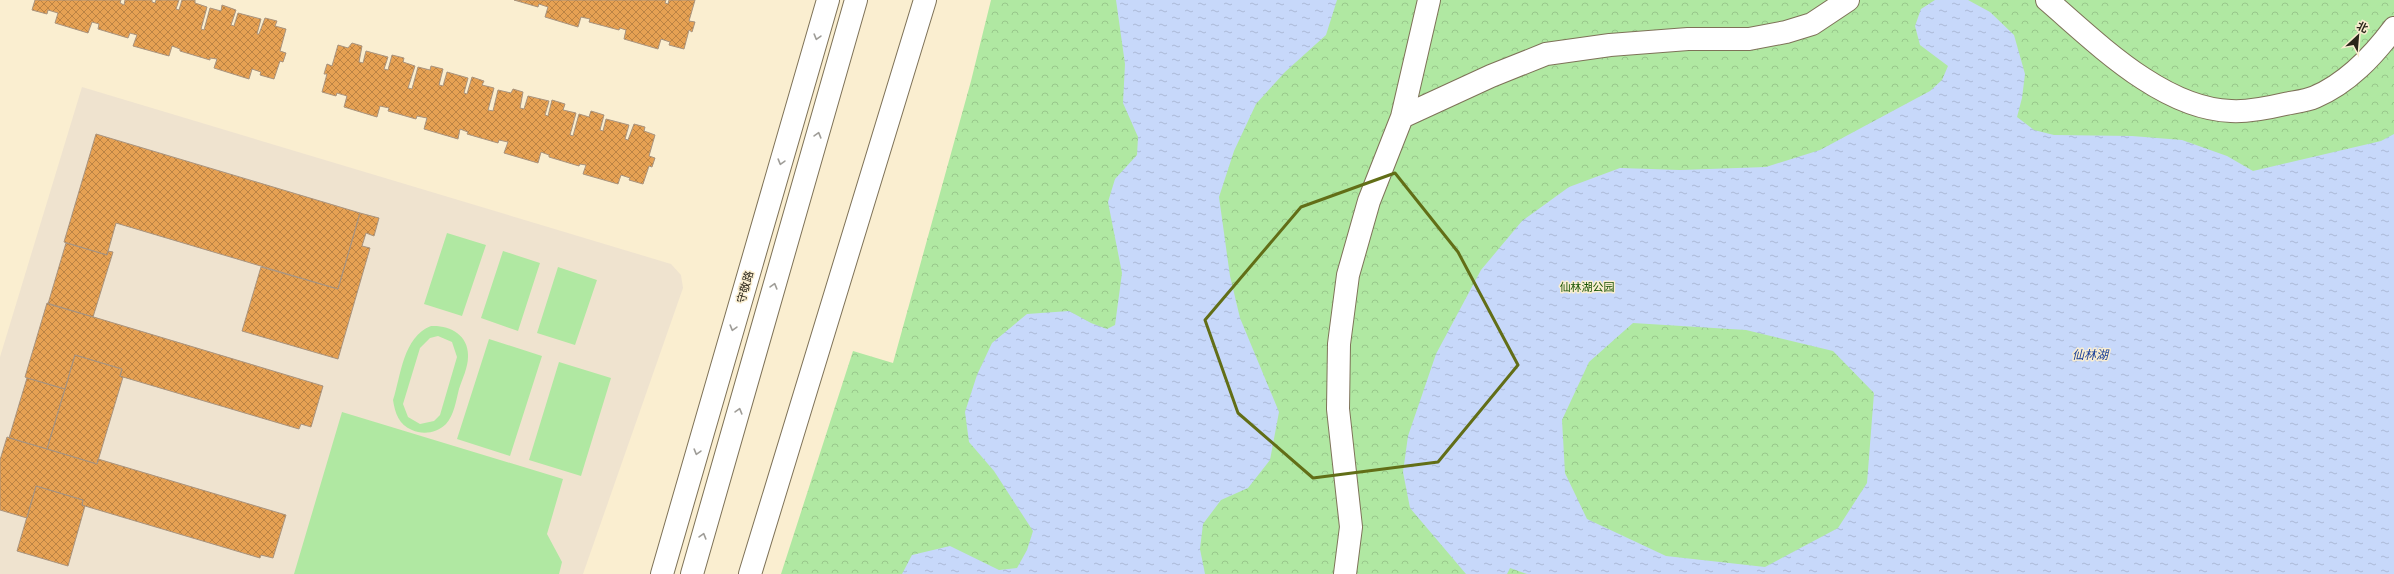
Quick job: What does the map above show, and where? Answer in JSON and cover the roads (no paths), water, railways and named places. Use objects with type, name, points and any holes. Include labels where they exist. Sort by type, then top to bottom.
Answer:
[{"type":"street","name":"守敬路","points":[[662,574],[828,0]]},
{"type":"street","points":[[692,574],[856,0]]},
{"type":"street","points":[[750,574],[925,0]]},
{"type":"street","points":[[1345,574],[1351,528],[1338,409],[1339,344],[1348,275],[1369,202],[1402,117],[1429,0]]},
{"type":"street","points":[[1402,117],[1491,76],[1546,54],[1610,45],[1688,39],[1756,38],[1786,32],[1812,24],[1848,0]]},
{"type":"street","points":[[2047,0],[2135,72],[2165,92],[2195,105],[2231,111],[2275,106],[2314,97],[2351,76],[2379,48],[2394,28]]},
{"type":"water","points":[[1116,0],[1337,0],[1326,35],[1285,72],[1256,104],[1234,151],[1219,197],[1230,276],[1240,318],[1279,412],[1270,460],[1248,488],[1221,500],[1203,524],[1200,549],[1205,574],[902,574],[912,555],[950,546],[999,570],[1017,568],[1027,550],[1033,531],[994,471],[969,442],[965,412],[977,375],[992,343],[1027,314],[1069,311],[1091,323],[1107,329],[1115,325],[1122,273],[1108,202],[1115,179],[1137,155],[1138,137],[1123,103],[1125,64]]},
{"type":"water","name":"仙林湖","points":[[1935,0],[1968,0],[1990,12],[2014,35],[2025,74],[2022,98],[2017,117],[2034,130],[2054,135],[2132,136],[2182,140],[2227,156],[2253,171],[2381,141],[2394,134],[2394,574],[1527,574],[1510,568],[1507,574],[1466,574],[1410,508],[1403,472],[1408,436],[1436,354],[1481,270],[1522,221],[1569,187],[1620,168],[1680,170],[1766,167],[1820,150],[1930,91],[1942,80],[1948,66],[1920,45],[1915,26],[1921,9]],"holes":[[[1633,323],[1746,330],[1833,351],[1874,393],[1867,483],[1838,528],[1765,567],[1666,556],[1587,519],[1565,473],[1562,420],[1589,362]]]},
{"type":"park label","name":"仙林湖公园","points":[[1587,287]]}]
